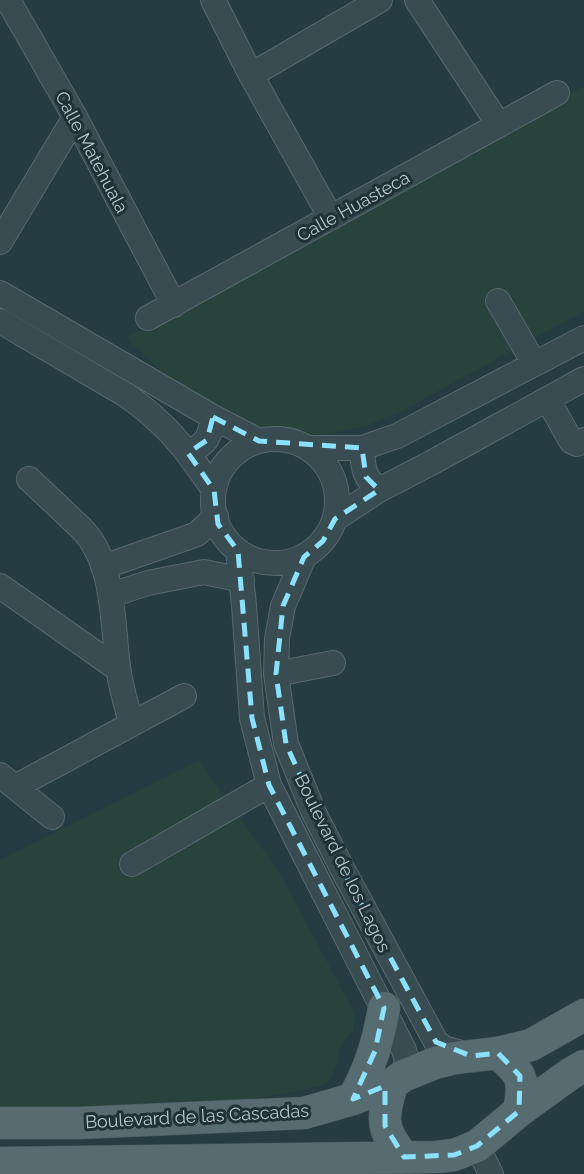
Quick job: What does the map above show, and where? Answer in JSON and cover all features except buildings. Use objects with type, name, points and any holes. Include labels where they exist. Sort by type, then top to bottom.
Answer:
[{"type":"main road","points":[[353,1099],[366,1075],[380,1033],[384,1008]]},
{"type":"main road","name":"Boulevard de las Cascadas","points":[[0,1123],[79,1124],[304,1113],[353,1099],[435,1062],[531,1045],[584,1015]]},
{"type":"main road","points":[[485,1055],[511,1064],[520,1076],[523,1090],[519,1111]]},
{"type":"main road","points":[[0,1163],[67,1168],[454,1155],[477,1146],[519,1111],[584,1066]]},
{"type":"main road","points":[[398,1080],[385,1105],[385,1126],[391,1142],[404,1157]]},
{"type":"street","name":"Calle Matehuala","points":[[8,0],[75,117],[174,305]]},
{"type":"street","points":[[213,0],[251,75],[331,218]]},
{"type":"street","points":[[251,75],[380,0]]},
{"type":"street","points":[[417,0],[499,125]]},
{"type":"street","name":"Calle Huasteca","points":[[149,318],[557,93]]},
{"type":"street","points":[[0,242],[75,117]]},
{"type":"street","points":[[0,293],[258,441]]},
{"type":"street","points":[[498,301],[534,363]]},
{"type":"street","points":[[0,321],[126,395],[160,421],[188,453],[214,490]]},
{"type":"street","points":[[308,448],[362,448],[397,436],[584,338]]},
{"type":"street","points":[[335,519],[379,490],[584,379]]},
{"type":"street","points":[[548,400],[571,441],[577,444],[584,440]]},
{"type":"street","points":[[188,453],[206,440],[211,432],[213,417]]},
{"type":"street","points":[[258,441],[293,441],[308,448],[324,462],[333,479],[337,499],[335,519],[323,541],[304,557],[270,564],[253,560],[238,551],[226,539],[218,524],[214,508],[214,490],[220,474],[230,459],[243,448],[258,441]]},
{"type":"street","points":[[362,448],[366,477],[379,490]]},
{"type":"street","points":[[29,479],[89,536],[103,567],[111,596],[118,669],[131,724]]},
{"type":"street","points":[[103,567],[197,534],[216,516]]},
{"type":"street","name":"Boulevard de los Lagos","points":[[238,551],[252,718],[269,785],[404,1050],[407,1060],[398,1080]]},
{"type":"street","name":"Boulevard de los Lagos","points":[[304,557],[284,606],[277,639],[276,674],[286,744],[314,813],[436,1042],[444,1048],[485,1055]]},
{"type":"street","points":[[111,596],[148,583],[204,572],[242,580]]},
{"type":"street","points":[[0,586],[118,669]]},
{"type":"street","points":[[244,605],[264,601],[284,606]]},
{"type":"street","points":[[276,674],[332,663]]},
{"type":"street","points":[[52,817],[8,781],[131,724],[184,696]]},
{"type":"street","points":[[132,864],[269,785]]},
{"type":"street","points":[[477,1146],[491,1174]]},
{"type":"highlighted area","points":[[213,417],[259,441],[362,448],[366,477],[379,490],[335,519],[323,541],[304,557],[283,606],[276,674],[286,744],[343,870],[436,1042],[471,1056],[498,1053],[520,1076],[519,1111],[477,1146],[454,1155],[404,1157],[385,1126],[385,1086],[353,1099],[375,1051],[384,1008],[269,785],[252,718],[238,551],[218,524],[214,490],[188,453],[207,440]]},
{"type":"green space","points":[[584,86],[584,311],[402,411],[366,426],[332,433],[298,435],[260,430],[185,394],[126,338]]},
{"type":"green space","points":[[199,761],[278,870],[352,1008],[355,1019],[353,1031],[340,1049],[330,1079],[323,1085],[294,1092],[232,1102],[164,1107],[0,1106],[0,860]]}]
